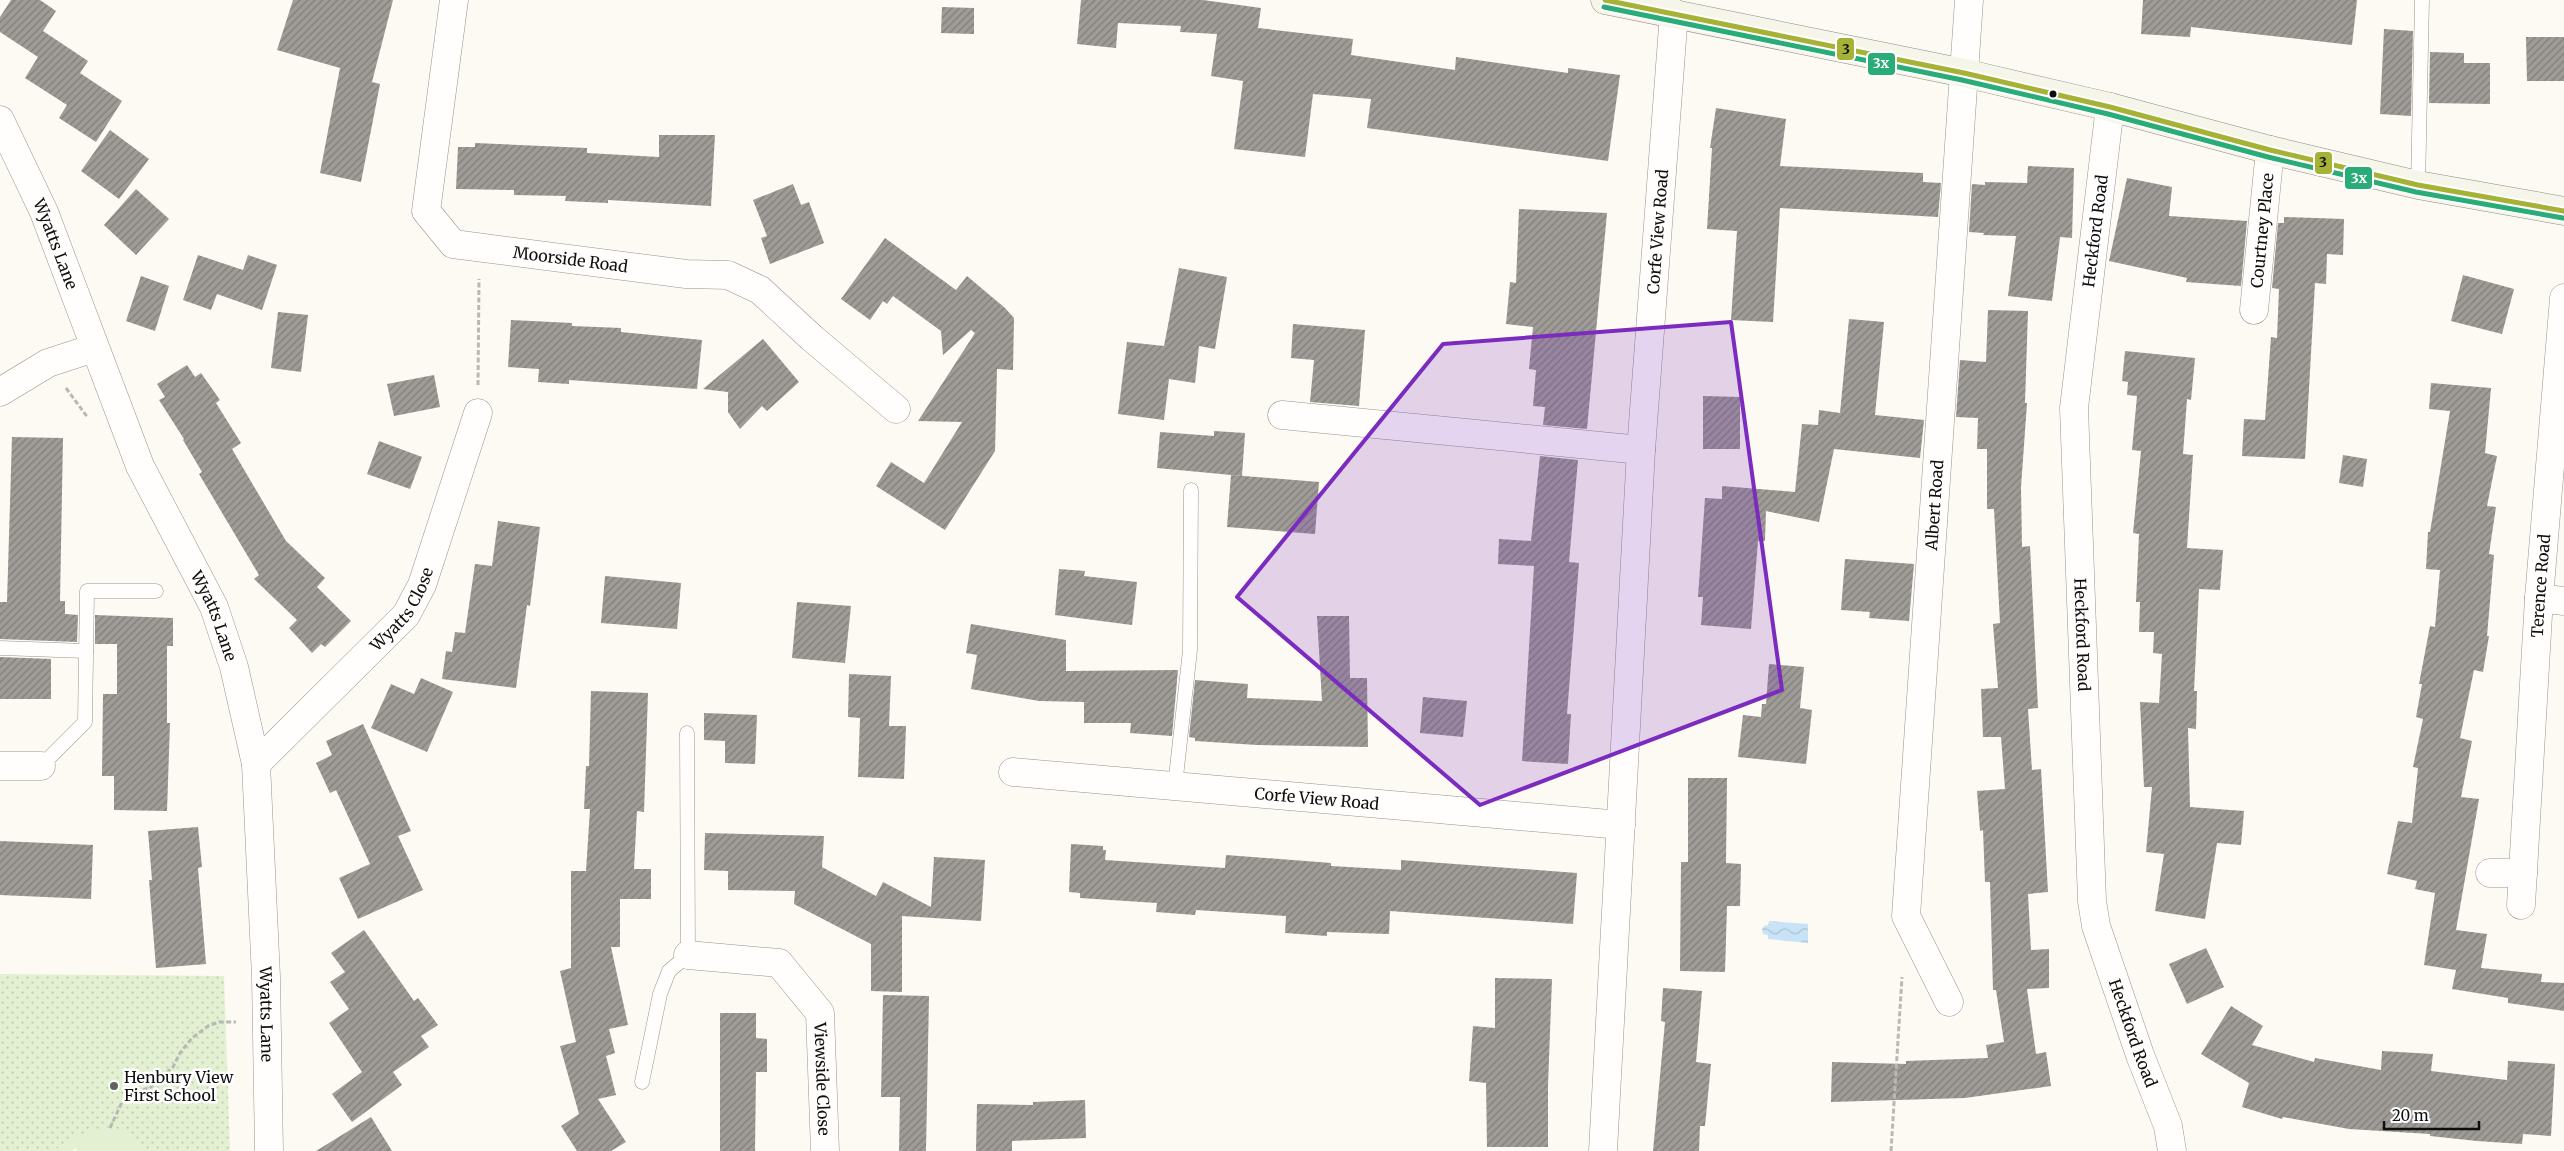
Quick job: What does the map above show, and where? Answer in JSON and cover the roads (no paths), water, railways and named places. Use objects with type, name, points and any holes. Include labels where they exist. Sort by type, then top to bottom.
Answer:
[{"type":"street","name":"Moorside Road","points":[[454,0],[426,211],[453,244],[479,245],[686,274],[728,275],[760,290],[812,338],[896,408]]},
{"type":"street","points":[[1605,0],[1964,73],[2110,107],[2270,150],[2418,185],[2564,211]]},
{"type":"street","name":"Albert Road","points":[[1949,1002],[1906,916],[1968,0]]},
{"type":"street","name":"Corfe View Road","points":[[1603,1151],[1641,450],[1674,14]]},
{"type":"street","name":"Heckford Road","points":[[2110,107],[2074,408],[2092,901],[2096,926],[2140,1055],[2168,1126],[2172,1151]]},
{"type":"street","name":"Wyatts Lane","points":[[0,120],[44,212],[140,466],[214,608],[234,667],[256,764],[269,1151]]},
{"type":"street","name":"Courtney Place","points":[[2254,310],[2270,150]]},
{"type":"street","name":"Terence Road","points":[[2521,905],[2551,599],[2564,298]]},
{"type":"street","points":[[0,392],[48,363],[94,348]]},
{"type":"street","name":"Wyatts Close","points":[[256,764],[406,615],[422,585],[478,413]]},
{"type":"street","points":[[1282,415],[1641,450]]},
{"type":"street","points":[[0,766],[41,766]]},
{"type":"street","name":"Corfe View Road","points":[[1013,772],[1622,825]]},
{"type":"street","points":[[2490,873],[2523,873]]},
{"type":"street","name":"Viewside Close","points":[[688,955],[779,964],[820,1013],[825,1151]]},
{"type":"lane","points":[[2418,185],[2422,0]]},
{"type":"lane","points":[[1175,786],[1190,650],[1191,490]]},
{"type":"lane","points":[[41,766],[86,722],[87,591],[156,591]]},
{"type":"lane","points":[[0,648],[86,651]]},
{"type":"lane","points":[[642,1082],[660,994],[669,971],[688,955],[687,733]]},
{"type":"water","points":[[1769,921],[1808,924],[1808,943],[1768,939],[1768,935],[1763,934],[1762,929],[1768,925]]},
{"type":"place","name":"Henbury View First School","points":[[114,1086]]}]
